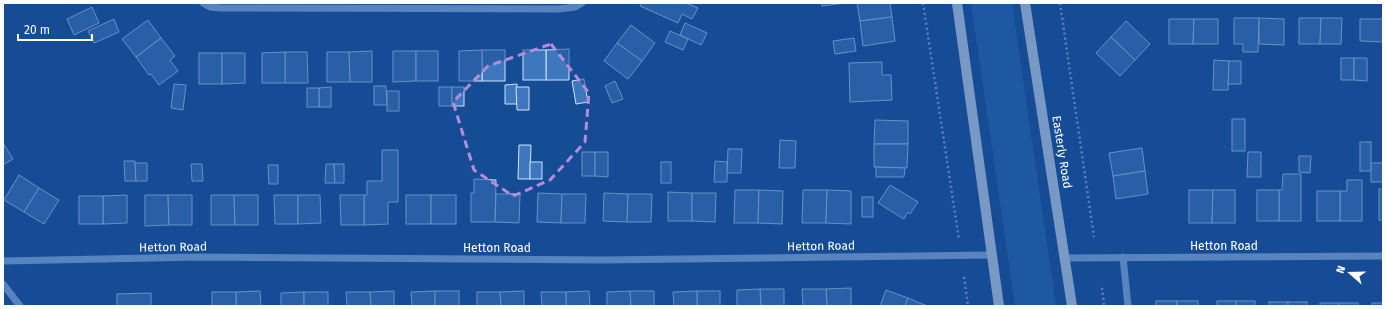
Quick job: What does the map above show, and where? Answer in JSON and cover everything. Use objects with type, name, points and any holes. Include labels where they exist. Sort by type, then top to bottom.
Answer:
[{"type":"main road","points":[[957,3],[999,306]]},
{"type":"main road","name":"Easterly Road","points":[[1025,3],[1072,306]]},
{"type":"street","points":[[203,3],[221,8],[559,9],[575,7],[582,3]]},
{"type":"street","name":"Hetton Road","points":[[3,261],[200,257],[604,260],[992,255]]},
{"type":"street","name":"Hetton Road","points":[[1065,258],[1383,256]]},
{"type":"street","points":[[1123,257],[1128,306]]},
{"type":"street","points":[[3,284],[20,306]]},
{"type":"path","points":[[923,3],[959,244]]},
{"type":"path","points":[[1060,3],[1094,237]]},
{"type":"path","points":[[964,277],[968,306]]},
{"type":"path","points":[[1102,288],[1104,306]]},
{"type":"highlighted area","points":[[551,44],[589,93],[585,142],[550,180],[513,196],[474,170],[453,102],[488,66]]},
{"type":"shaded area","points":[[971,3],[1012,3],[1056,306],[1015,306]]},
{"type":"building","points":[[642,3],[686,3],[698,8],[692,19],[682,14],[678,23],[640,6]]},
{"type":"building","points":[[821,3],[845,3],[822,6]]},
{"type":"building","points":[[857,3],[890,3],[892,17],[860,21]]},
{"type":"building","points":[[92,7],[99,23],[74,35],[67,19]]},
{"type":"building","points":[[892,17],[895,41],[863,46],[860,21]]},
{"type":"building","points":[[1234,18],[1259,18],[1258,52],[1243,52],[1243,44],[1234,44]]},
{"type":"building","points":[[1259,18],[1284,19],[1284,45],[1259,44]]},
{"type":"building","points":[[1299,18],[1321,18],[1320,44],[1299,44]]},
{"type":"building","points":[[1321,18],[1342,18],[1341,44],[1320,44]]},
{"type":"building","points":[[114,19],[119,32],[94,43],[88,31]]},
{"type":"building","points":[[1169,19],[1194,19],[1193,44],[1169,44]]},
{"type":"building","points":[[1194,19],[1218,19],[1218,44],[1193,44]]},
{"type":"building","points":[[1360,19],[1383,19],[1383,42],[1360,41]]},
{"type":"building","points":[[148,20],[161,38],[136,57],[122,39]]},
{"type":"building","points":[[1126,21],[1150,44],[1135,60],[1111,37]]},
{"type":"building","points":[[685,23],[707,33],[701,45],[680,35]]},
{"type":"building","points":[[631,25],[655,43],[642,61],[617,43]]},
{"type":"building","points":[[670,31],[688,39],[683,50],[665,42]]},
{"type":"building","points":[[1111,37],[1135,60],[1120,76],[1096,53]]},
{"type":"building","points":[[161,38],[175,56],[170,60],[178,71],[159,85],[151,74],[149,75],[136,57]]},
{"type":"building","points":[[854,38],[856,51],[835,54],[833,41]]},
{"type":"building","points":[[617,43],[642,61],[628,79],[604,61]]},
{"type":"building","points":[[569,49],[569,80],[546,80],[546,50]]},
{"type":"building","points":[[482,50],[505,50],[505,81],[482,81]]},
{"type":"building","points":[[482,50],[482,81],[459,81],[459,51]]},
{"type":"building","points":[[523,50],[546,50],[546,80],[523,80]]},
{"type":"building","points":[[372,51],[372,82],[350,82],[349,52]]},
{"type":"building","points":[[393,51],[416,51],[416,81],[393,82]]},
{"type":"building","points":[[416,51],[438,51],[438,81],[416,81]]},
{"type":"building","points":[[285,52],[307,52],[308,83],[285,83]]},
{"type":"building","points":[[285,52],[285,83],[262,83],[262,53]]},
{"type":"building","points":[[327,52],[349,52],[350,82],[327,82]]},
{"type":"building","points":[[199,53],[222,53],[222,84],[199,84]]},
{"type":"building","points":[[222,53],[245,53],[245,83],[222,84]]},
{"type":"building","points":[[1341,58],[1354,58],[1354,80],[1341,80]]},
{"type":"building","points":[[1354,58],[1367,58],[1367,81],[1354,80]]},
{"type":"building","points":[[1214,60],[1229,61],[1228,90],[1213,90]]},
{"type":"building","points":[[1229,61],[1241,61],[1241,84],[1228,84]]},
{"type":"building","points":[[882,62],[882,75],[891,75],[892,100],[850,102],[849,63]]},
{"type":"building","points":[[584,79],[588,102],[576,104],[572,81]]},
{"type":"building","points":[[615,81],[623,99],[612,103],[605,86]]},
{"type":"building","points":[[174,84],[186,85],[183,110],[171,108]]},
{"type":"building","points":[[517,84],[517,104],[505,104],[505,85]]},
{"type":"building","points":[[374,86],[386,86],[387,105],[374,105]]},
{"type":"building","points":[[331,87],[331,107],[319,107],[319,88]]},
{"type":"building","points":[[439,87],[452,87],[452,106],[439,106]]},
{"type":"building","points":[[452,87],[464,87],[464,106],[452,106]]},
{"type":"building","points":[[516,87],[529,87],[529,110],[517,110]]},
{"type":"building","points":[[307,88],[319,88],[319,107],[307,107]]},
{"type":"building","points":[[387,91],[399,91],[399,111],[387,111]]},
{"type":"building","points":[[1232,119],[1245,119],[1245,151],[1232,151]]},
{"type":"building","points":[[875,120],[908,121],[908,144],[874,144]]},
{"type":"building","points":[[780,140],[796,141],[795,168],[779,168]]},
{"type":"building","points":[[1360,142],[1371,142],[1371,171],[1360,171]]},
{"type":"building","points":[[3,143],[13,159],[3,165]]},
{"type":"building","points":[[874,144],[908,144],[907,168],[874,167]]},
{"type":"building","points":[[519,145],[531,145],[530,179],[518,179]]},
{"type":"building","points":[[1142,148],[1145,171],[1113,176],[1109,153]]},
{"type":"building","points":[[728,149],[742,149],[741,173],[727,173]]},
{"type":"building","points":[[382,150],[398,150],[398,202],[388,202],[388,224],[364,225],[364,195],[367,195],[367,181],[382,181]]},
{"type":"building","points":[[582,152],[595,152],[595,176],[582,176]]},
{"type":"building","points":[[595,152],[608,152],[608,177],[595,176]]},
{"type":"building","points":[[1248,152],[1261,152],[1261,177],[1247,177]]},
{"type":"building","points":[[1299,156],[1311,156],[1310,173],[1299,172]]},
{"type":"building","points":[[124,161],[135,161],[136,181],[125,181]]},
{"type":"building","points":[[715,161],[727,162],[727,182],[714,182]]},
{"type":"building","points":[[530,162],[542,162],[542,179],[530,179]]},
{"type":"building","points":[[661,162],[671,162],[671,183],[661,183]]},
{"type":"building","points":[[135,163],[147,163],[147,181],[136,181]]},
{"type":"building","points":[[1371,163],[1383,163],[1383,182],[1371,182]]},
{"type":"building","points":[[191,164],[202,164],[203,181],[192,181]]},
{"type":"building","points":[[326,164],[334,164],[335,183],[325,183]]},
{"type":"building","points":[[334,164],[344,164],[344,183],[335,183]]},
{"type":"building","points":[[268,165],[278,165],[278,184],[269,184]]},
{"type":"building","points":[[876,167],[905,168],[904,177],[876,177]]},
{"type":"building","points":[[1145,171],[1148,194],[1116,199],[1113,176]]},
{"type":"building","points":[[1283,174],[1301,174],[1301,221],[1279,221],[1279,190],[1282,190]]},
{"type":"building","points":[[19,175],[39,188],[24,212],[4,200]]},
{"type":"building","points":[[474,179],[496,180],[495,222],[471,222],[471,193],[474,193]]},
{"type":"building","points":[[1347,180],[1362,180],[1362,221],[1340,221],[1340,191],[1347,191]]},
{"type":"building","points":[[890,185],[918,202],[910,214],[908,212],[904,219],[878,203]]},
{"type":"building","points":[[39,188],[59,200],[44,224],[24,212]]},
{"type":"building","points":[[1379,189],[1383,189],[1383,220],[1379,220]]},
{"type":"building","points":[[735,190],[759,190],[758,223],[734,223]]},
{"type":"building","points":[[759,190],[783,191],[782,224],[758,223]]},
{"type":"building","points":[[803,190],[827,190],[826,223],[802,223]]},
{"type":"building","points":[[827,190],[851,191],[851,224],[826,223]]},
{"type":"building","points":[[1189,190],[1213,190],[1212,223],[1189,223]]},
{"type":"building","points":[[1213,190],[1235,190],[1235,223],[1212,223]]},
{"type":"building","points":[[1257,190],[1279,190],[1279,221],[1257,221]]},
{"type":"building","points":[[1317,191],[1340,191],[1340,221],[1317,221]]},
{"type":"building","points":[[668,192],[692,193],[692,221],[668,221]]},
{"type":"building","points":[[538,193],[562,194],[561,223],[537,222]]},
{"type":"building","points":[[604,193],[628,194],[627,222],[603,221]]},
{"type":"building","points":[[692,193],[716,193],[715,222],[692,221]]},
{"type":"building","points":[[496,194],[520,194],[519,223],[495,222]]},
{"type":"building","points":[[562,194],[586,194],[585,223],[561,223]]},
{"type":"building","points":[[628,194],[652,194],[651,222],[627,222]]},
{"type":"building","points":[[127,195],[127,223],[103,224],[103,196]]},
{"type":"building","points":[[145,195],[168,195],[169,225],[145,226]]},
{"type":"building","points":[[168,195],[192,195],[192,225],[169,225]]},
{"type":"building","points":[[211,195],[234,195],[235,225],[211,225]]},
{"type":"building","points":[[234,195],[258,195],[258,225],[235,225]]},
{"type":"building","points":[[274,195],[298,195],[298,224],[275,224]]},
{"type":"building","points":[[298,195],[320,195],[321,223],[298,224]]},
{"type":"building","points":[[340,195],[364,195],[364,225],[341,225]]},
{"type":"building","points":[[406,195],[431,195],[431,224],[406,224]]},
{"type":"building","points":[[431,195],[456,195],[456,224],[431,224]]},
{"type":"building","points":[[79,196],[103,196],[103,224],[79,224]]},
{"type":"building","points":[[862,197],[873,197],[873,217],[862,217]]},
{"type":"building","points":[[851,288],[851,306],[827,306],[826,289]]},
{"type":"building","points":[[760,289],[784,289],[784,306],[761,306]]},
{"type":"building","points":[[760,289],[761,306],[737,306],[737,290]]},
{"type":"building","points":[[802,289],[826,289],[827,306],[803,306]]},
{"type":"building","points":[[886,290],[908,298],[905,306],[880,306]]},
{"type":"building","points":[[260,291],[261,306],[236,306],[236,292]]},
{"type":"building","points":[[394,291],[394,306],[371,306],[370,292]]},
{"type":"building","points":[[435,291],[435,306],[412,306],[411,292]]},
{"type":"building","points":[[435,291],[459,291],[459,306],[435,306]]},
{"type":"building","points":[[524,291],[524,306],[501,306],[500,292]]},
{"type":"building","points":[[589,291],[590,306],[566,306],[566,292]]},
{"type":"building","points":[[630,291],[631,306],[607,306],[607,292]]},
{"type":"building","points":[[630,291],[654,291],[654,306],[631,306]]},
{"type":"building","points":[[697,291],[720,291],[720,306],[697,306]]},
{"type":"building","points":[[697,291],[697,306],[674,306],[673,292]]},
{"type":"building","points":[[212,292],[236,292],[236,306],[212,306]]},
{"type":"building","points":[[304,292],[304,306],[281,306],[281,293]]},
{"type":"building","points":[[304,292],[328,292],[328,306],[304,306]]},
{"type":"building","points":[[346,292],[370,292],[371,306],[347,306]]},
{"type":"building","points":[[477,292],[500,292],[501,306],[477,306]]},
{"type":"building","points":[[541,292],[566,292],[566,306],[542,306]]},
{"type":"building","points":[[151,293],[151,306],[117,306],[117,294]]},
{"type":"building","points":[[908,298],[927,306],[905,306]]},
{"type":"building","points":[[1156,301],[1177,301],[1177,306],[1156,306]]},
{"type":"building","points":[[1177,301],[1198,301],[1198,306],[1177,306]]},
{"type":"building","points":[[1217,301],[1236,301],[1236,306],[1217,306]]},
{"type":"building","points":[[1236,301],[1255,301],[1255,306],[1236,306]]},
{"type":"building","points":[[1269,302],[1288,302],[1288,306],[1269,306]]},
{"type":"building","points":[[1288,302],[1307,302],[1307,306],[1288,306]]},
{"type":"building","points":[[1320,303],[1339,303],[1339,306],[1320,306]]},
{"type":"building","points":[[1339,303],[1358,303],[1358,306],[1339,306]]},
{"type":"building","points":[[1372,303],[1383,303],[1383,306],[1372,306]]}]
